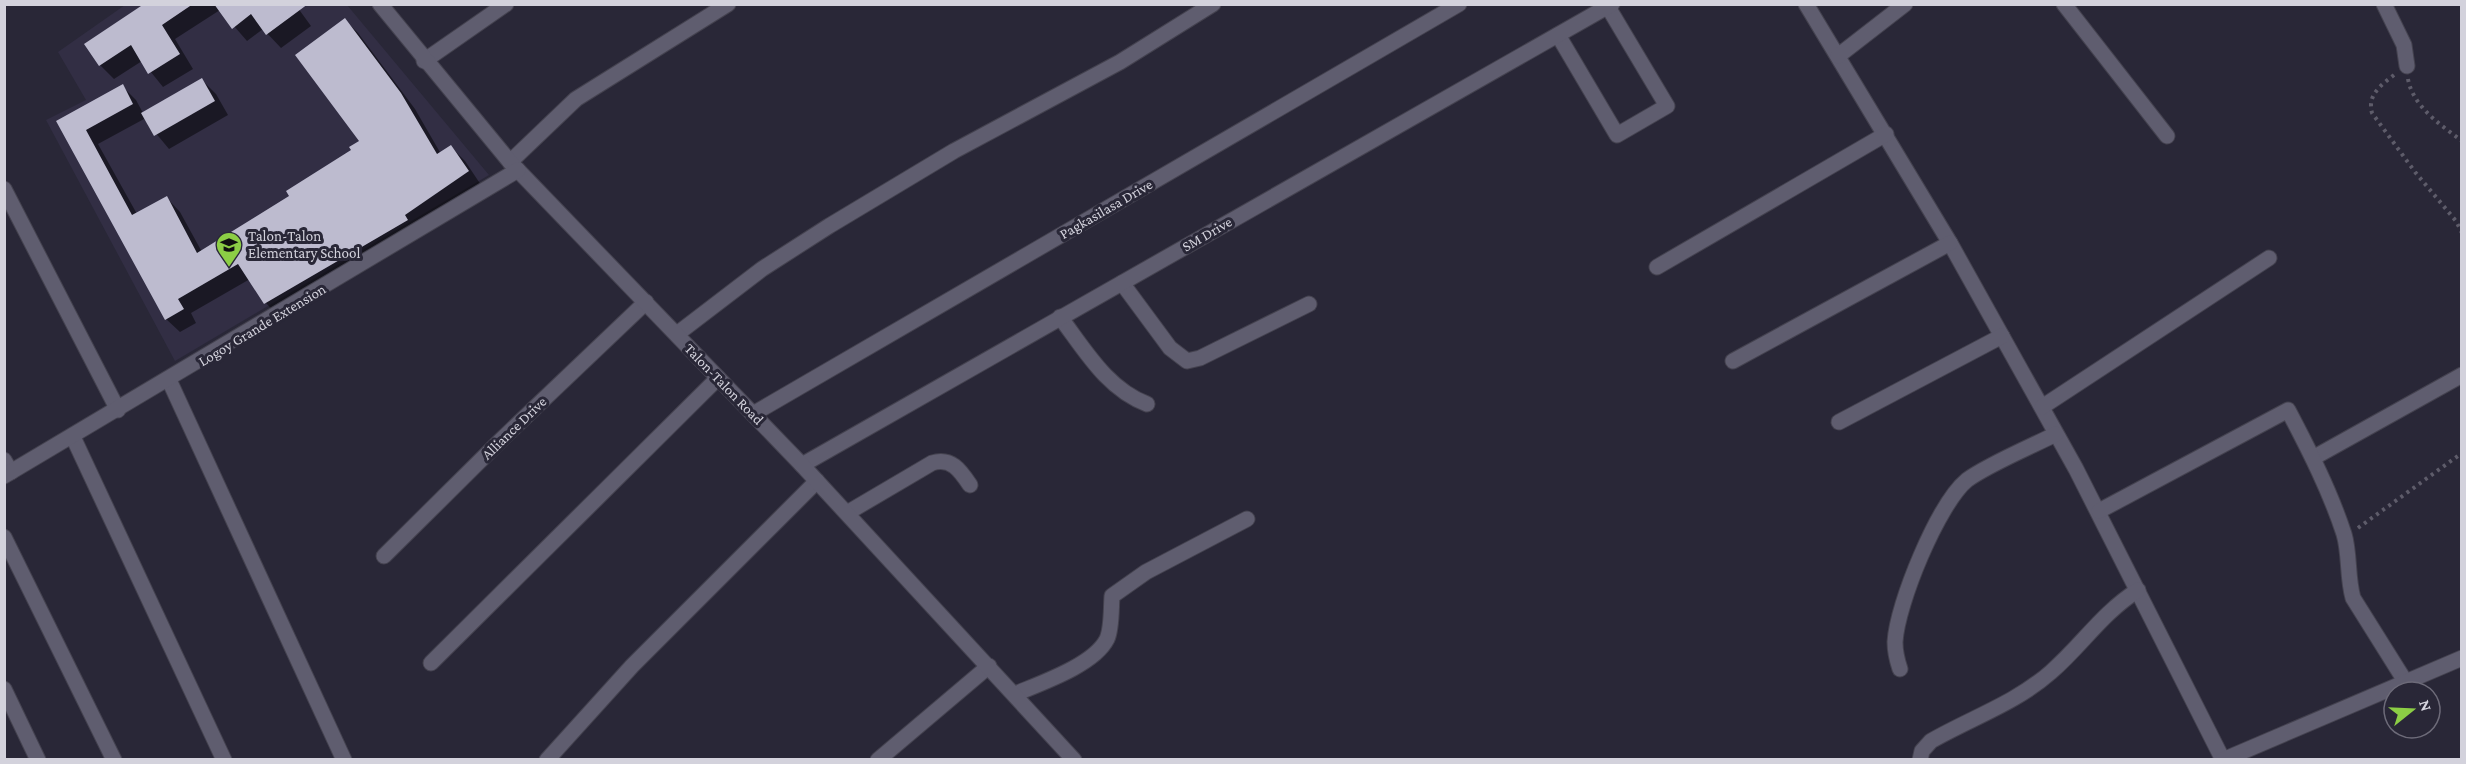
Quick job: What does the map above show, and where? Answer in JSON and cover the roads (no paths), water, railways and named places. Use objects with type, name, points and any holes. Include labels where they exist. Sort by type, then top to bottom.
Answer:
[{"type":"street","name":"Talon-Talon Road","points":[[380,4],[424,62],[514,166],[802,465],[1074,759]]},
{"type":"street","points":[[424,62],[506,4]]},
{"type":"street","name":"Logoy Grande Extension","points":[[7,469],[73,436],[170,380],[514,166],[576,99],[728,4]]},
{"type":"street","points":[[677,334],[762,268],[829,226],[954,151],[1120,62],[1213,4]]},
{"type":"street","name":"Pagkasilasa Drive","points":[[753,414],[1459,4]]},
{"type":"street","points":[[1806,4],[1950,243],[2042,407],[2099,511],[2223,759],[2382,691]]},
{"type":"street","points":[[1838,56],[1905,4]]},
{"type":"street","points":[[2064,4],[2167,136]]},
{"type":"street","points":[[2384,4],[2404,45],[2407,66]]},
{"type":"street","points":[[1558,35],[1617,135],[1666,106],[1610,6]]},
{"type":"street","name":"SM Drive","points":[[802,465],[1610,6]]},
{"type":"street","points":[[1657,267],[1886,135]]},
{"type":"street","points":[[4,189],[118,410]]},
{"type":"street","points":[[1733,361],[1950,243]]},
{"type":"street","points":[[2042,407],[2269,258]]},
{"type":"street","points":[[1122,283],[1170,348],[1187,361],[1200,358],[1309,304]]},
{"type":"street","name":"Alliance Drive","points":[[384,556],[502,439],[646,302]]},
{"type":"street","points":[[1060,317],[1100,370],[1119,390],[1147,404]]},
{"type":"street","points":[[1839,422],[2002,336]]},
{"type":"street","points":[[2313,458],[2462,375]]},
{"type":"street","points":[[431,663],[718,378]]},
{"type":"street","points":[[170,380],[345,759]]},
{"type":"street","points":[[2099,511],[2288,410],[2313,458],[2344,536],[2349,584],[2353,598],[2404,680]]},
{"type":"street","points":[[1900,669],[1895,642],[1902,609],[1931,532],[1944,507],[1967,480],[2056,434]]},
{"type":"street","points":[[73,436],[224,759]]},
{"type":"street","points":[[847,513],[932,463],[941,460],[953,464],[970,485]]},
{"type":"street","points":[[547,759],[632,666],[817,481]]},
{"type":"street","points":[[1015,693],[1064,672],[1099,651],[1108,636],[1112,596],[1146,572],[1247,519]]},
{"type":"street","points":[[4,537],[114,759]]},
{"type":"street","points":[[1920,759],[1922,751],[1931,741],[2030,688],[2052,671],[2114,606],[2138,590]]},
{"type":"street","points":[[2407,680],[2462,658]]},
{"type":"street","points":[[878,759],[989,666]]},
{"type":"street","points":[[4,690],[38,759]]},
{"type":"place","name":"Talon-Talon Elementary School","points":[[229,268]]}]
